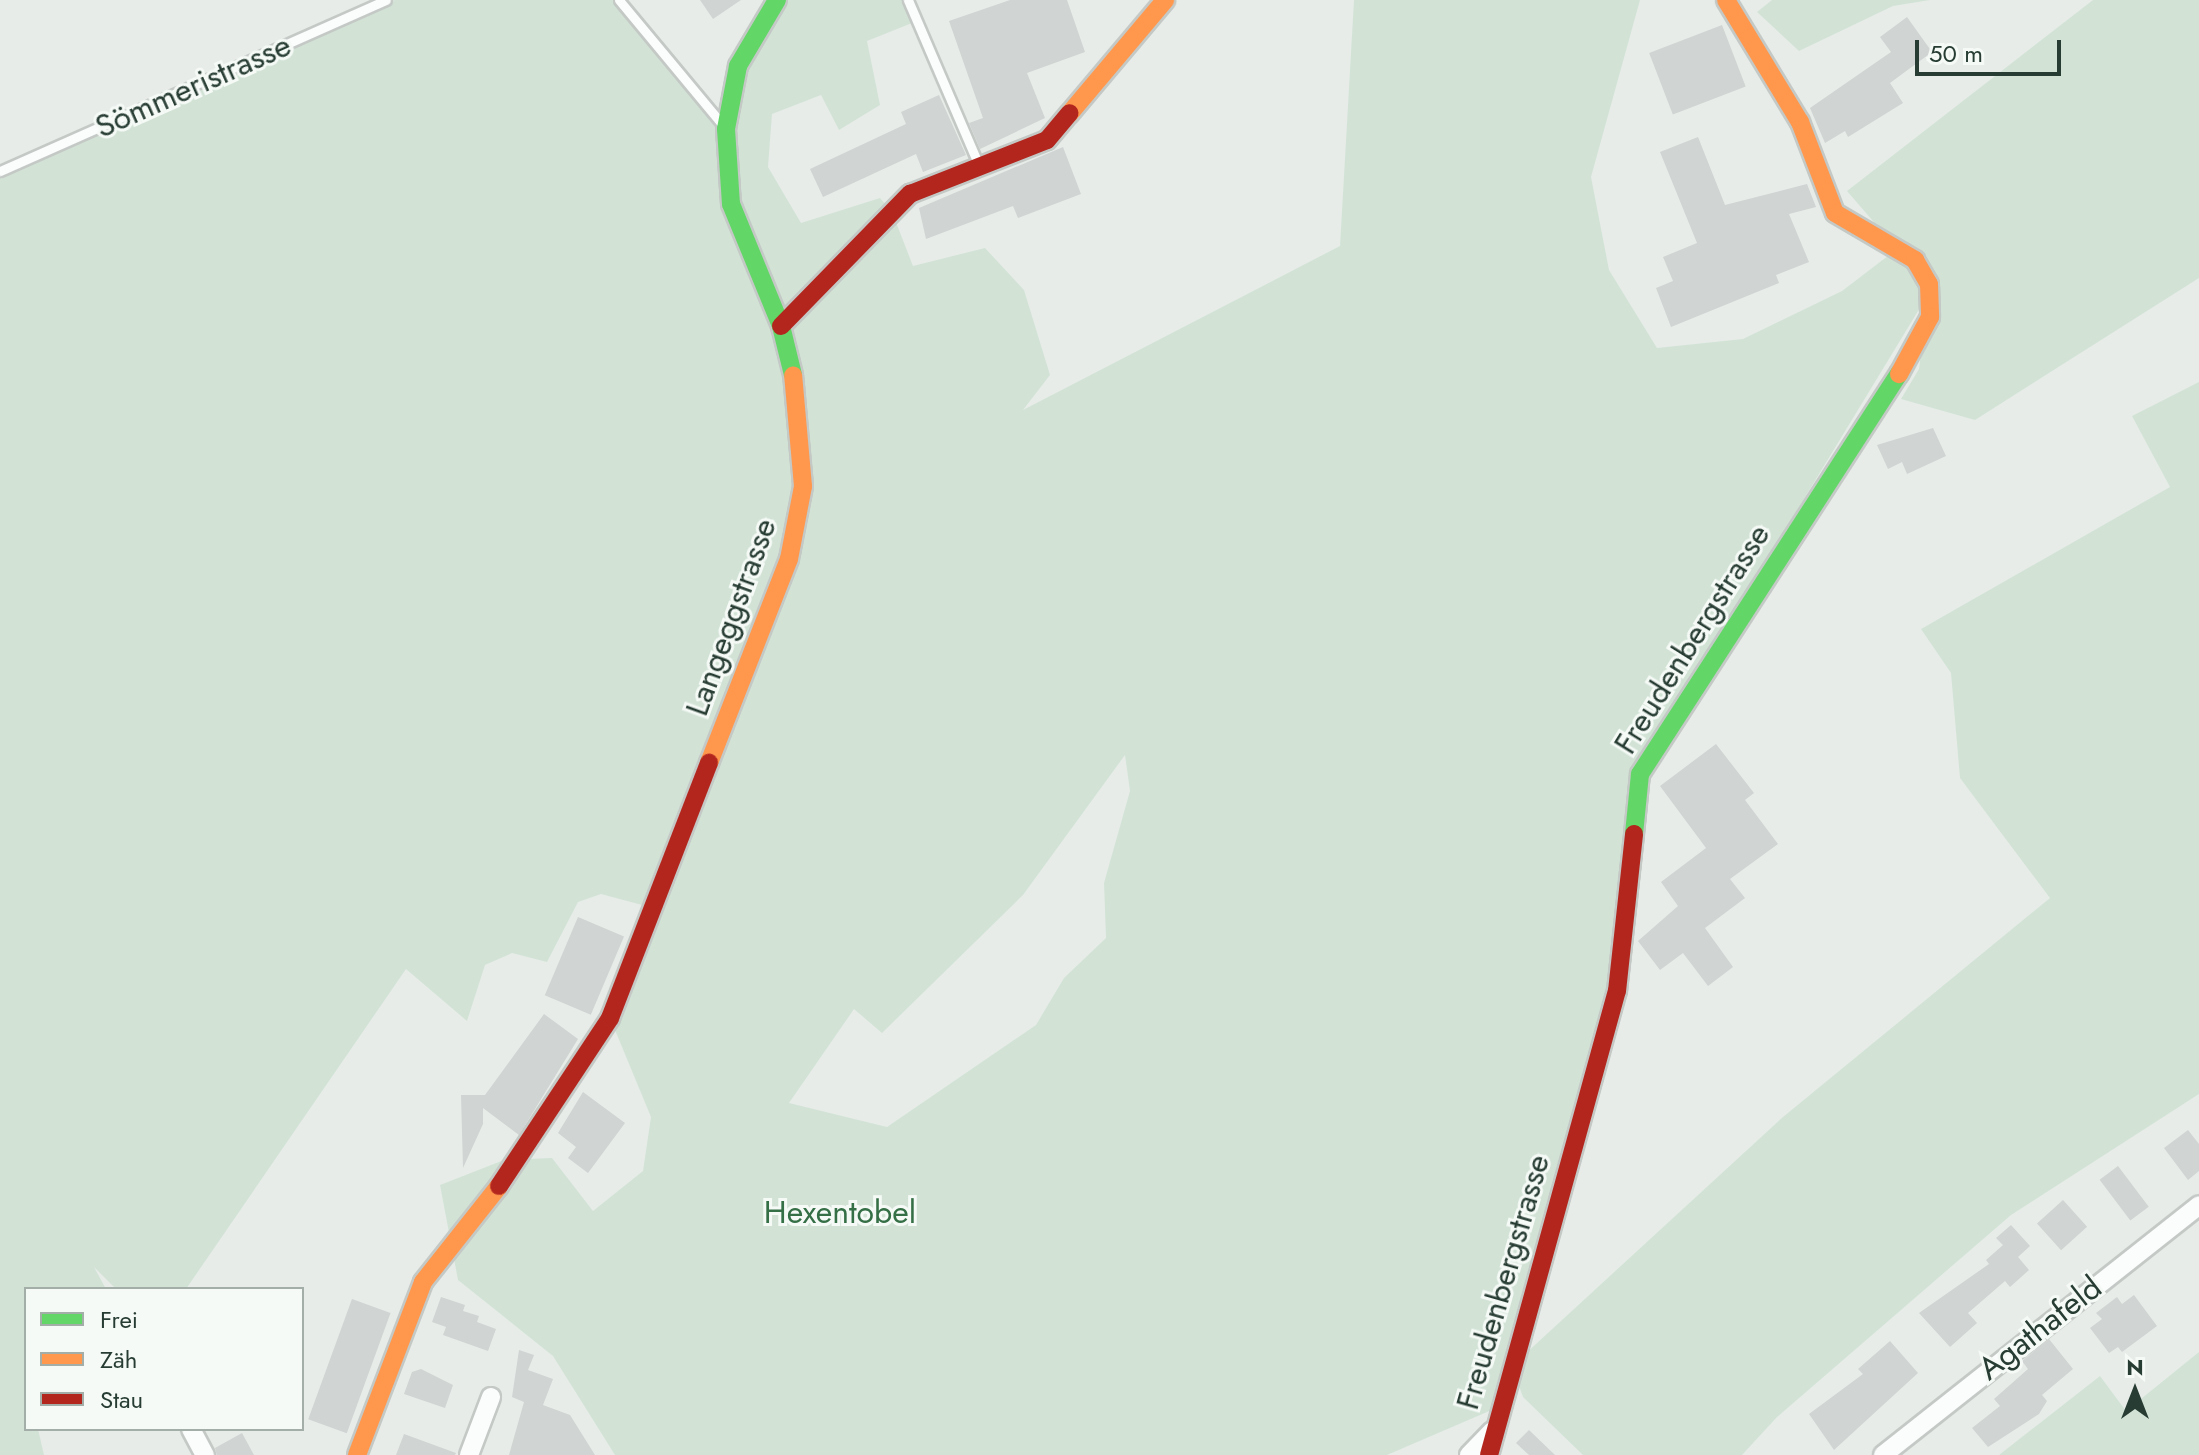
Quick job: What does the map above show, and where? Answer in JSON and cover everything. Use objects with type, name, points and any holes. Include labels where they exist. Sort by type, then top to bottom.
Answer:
[{"type":"street","name":"Langeggstrasse","points":[[357,1455],[423,1282],[532,1144],[610,1018],[792,547],[803,437],[781,326],[731,204],[726,129],[738,66],[777,0]]},
{"type":"street","points":[[781,326],[910,194],[1047,140],[1165,0]]},
{"type":"street","name":"Freudenbergstrasse","points":[[1489,1455],[1492,1431],[1617,991],[1640,774],[1908,360],[1930,317],[1929,284],[1915,260],[1835,213],[1800,122],[1726,0]]},
{"type":"street","name":"Agathafeld","points":[[1883,1455],[2199,1205]]},
{"type":"street","points":[[469,1455],[491,1397]]},
{"type":"street","points":[[192,1431],[205,1455]]},
{"type":"street","points":[[1469,1455],[1492,1431]]},
{"type":"lane","name":"Sömmeristrasse","points":[[0,171],[386,0]]},
{"type":"lane","points":[[619,0],[726,129]]},
{"type":"lane","points":[[908,0],[979,166]]},
{"type":"green space","name":"Hexentobel","points":[[395,0],[614,0],[725,128],[777,0],[908,0],[917,21],[867,41],[880,105],[839,130],[821,95],[772,114],[768,167],[801,223],[880,198],[892,212],[913,266],[985,248],[1024,290],[1050,375],[1023,410],[1340,246],[1354,0],[1640,0],[1591,177],[1609,270],[1657,348],[1743,339],[1842,291],[1897,249],[1847,191],[2093,0],[2199,0],[2199,278],[1975,420],[1901,399],[1919,369],[1929,293],[1646,759],[1626,938],[1513,1365],[1783,1117],[2050,898],[1960,778],[1951,673],[1921,629],[2170,487],[2132,416],[2199,382],[2199,1094],[2011,1215],[1777,1417],[1742,1455],[1583,1455],[1523,1397],[1512,1367],[1494,1409],[1387,1455],[615,1455],[553,1356],[458,1280],[440,1185],[504,1160],[552,1158],[593,1211],[643,1171],[651,1117],[610,1018],[657,909],[601,894],[578,902],[547,962],[512,953],[485,965],[467,1021],[406,969],[187,1287],[114,1287],[94,1267],[105,1287],[24,1287],[24,1431],[38,1431],[44,1455],[0,1455],[0,171]],"holes":[[[1125,755],[1130,791],[1104,883],[1106,938],[1064,978],[1036,1025],[887,1127],[789,1103],[854,1009],[882,1033],[1023,895]]]},
{"type":"green space","points":[[1772,0],[1930,0],[1893,6],[1799,51],[1757,12]]},
{"type":"green space","points":[[2199,1352],[2199,1455],[1999,1455],[2100,1376],[2126,1411]]},
{"type":"building","points":[[700,0],[741,0],[713,19]]},
{"type":"building","points":[[1010,0],[1067,0],[1085,52],[1027,73],[1045,118],[980,149],[969,123],[983,118],[949,21]]},
{"type":"building","points":[[1907,17],[1932,52],[1890,83],[1903,103],[1848,137],[1845,131],[1825,143],[1810,108],[1891,52],[1880,37]]},
{"type":"building","points":[[1722,25],[1746,87],[1673,115],[1649,53]]},
{"type":"building","points":[[939,95],[966,155],[923,172],[916,154],[823,197],[810,169],[906,124],[901,112]]},
{"type":"building","points":[[1698,137],[1725,205],[1807,184],[1816,207],[1789,214],[1809,262],[1776,275],[1779,283],[1671,327],[1656,288],[1673,281],[1663,257],[1697,243],[1660,152]]},
{"type":"building","points":[[1063,147],[1081,194],[1018,218],[1013,206],[926,239],[919,208]]},
{"type":"building","points":[[1933,428],[1946,456],[1907,474],[1902,462],[1888,469],[1877,445]]},
{"type":"building","points":[[1716,744],[1754,793],[1745,800],[1778,844],[1730,879],[1745,898],[1705,928],[1733,967],[1708,986],[1683,953],[1660,970],[1638,941],[1678,906],[1661,882],[1706,848],[1660,786]]},
{"type":"building","points":[[578,917],[624,937],[591,1015],[545,995]]},
{"type":"building","points":[[544,1014],[578,1039],[519,1135],[483,1108],[483,1124],[463,1168],[461,1095],[485,1095]]},
{"type":"building","points":[[583,1092],[625,1123],[588,1173],[568,1158],[576,1147],[558,1133]]},
{"type":"building","points":[[2188,1130],[2199,1144],[2199,1171],[2188,1180],[2164,1148]]},
{"type":"building","points":[[2118,1166],[2149,1207],[2130,1221],[2100,1180]]},
{"type":"building","points":[[2063,1200],[2087,1227],[2061,1250],[2037,1223]]},
{"type":"building","points":[[2011,1225],[2030,1246],[2018,1257],[2029,1270],[2010,1287],[2005,1281],[1968,1313],[1977,1323],[1950,1347],[1919,1313],[1989,1264],[1986,1260],[2003,1245],[1996,1238]]},
{"type":"building","points":[[2134,1295],[2157,1326],[2122,1352],[2118,1347],[2109,1353],[2090,1328],[2102,1319],[2096,1313],[2117,1297],[2122,1304]]},
{"type":"building","points":[[441,1297],[465,1305],[463,1311],[479,1316],[477,1322],[496,1329],[488,1351],[443,1335],[446,1327],[432,1322]]},
{"type":"building","points":[[352,1299],[391,1313],[347,1433],[308,1419]]},
{"type":"building","points":[[2049,1339],[2073,1369],[2042,1395],[2047,1401],[2039,1414],[1988,1447],[1972,1428],[2000,1406],[1994,1399],[2028,1369],[2022,1361]]},
{"type":"building","points":[[1890,1341],[1918,1373],[1834,1450],[1809,1414],[1863,1374],[1858,1369]]},
{"type":"building","points":[[519,1350],[534,1355],[528,1370],[553,1379],[543,1405],[570,1415],[595,1455],[509,1455],[524,1402],[512,1397]]},
{"type":"building","points":[[421,1369],[453,1385],[445,1408],[404,1394],[412,1372]]},
{"type":"building","points":[[1529,1430],[1555,1455],[1529,1455],[1516,1443]]},
{"type":"building","points":[[242,1433],[254,1455],[217,1455],[215,1448]]},
{"type":"building","points":[[404,1434],[456,1453],[396,1455]]},
{"type":"traffic: fast","points":[[777,0],[738,66],[726,129],[731,204],[781,326],[793,375]]},
{"type":"traffic: fast","points":[[1634,834],[1640,774],[1899,374]]},
{"type":"traffic: slow","points":[[1070,113],[1165,0]]},
{"type":"traffic: slow","points":[[1726,0],[1800,122],[1835,213],[1915,260],[1929,284],[1930,317],[1899,374]]},
{"type":"traffic: slow","points":[[709,763],[789,559],[803,486],[793,375]]},
{"type":"traffic: slow","points":[[357,1455],[423,1282],[499,1186]]},
{"type":"traffic: jam","points":[[781,326],[910,194],[1047,140],[1070,113]]},
{"type":"traffic: jam","points":[[499,1186],[610,1018],[709,763]]},
{"type":"traffic: jam","points":[[1489,1455],[1617,991],[1634,834]]}]
